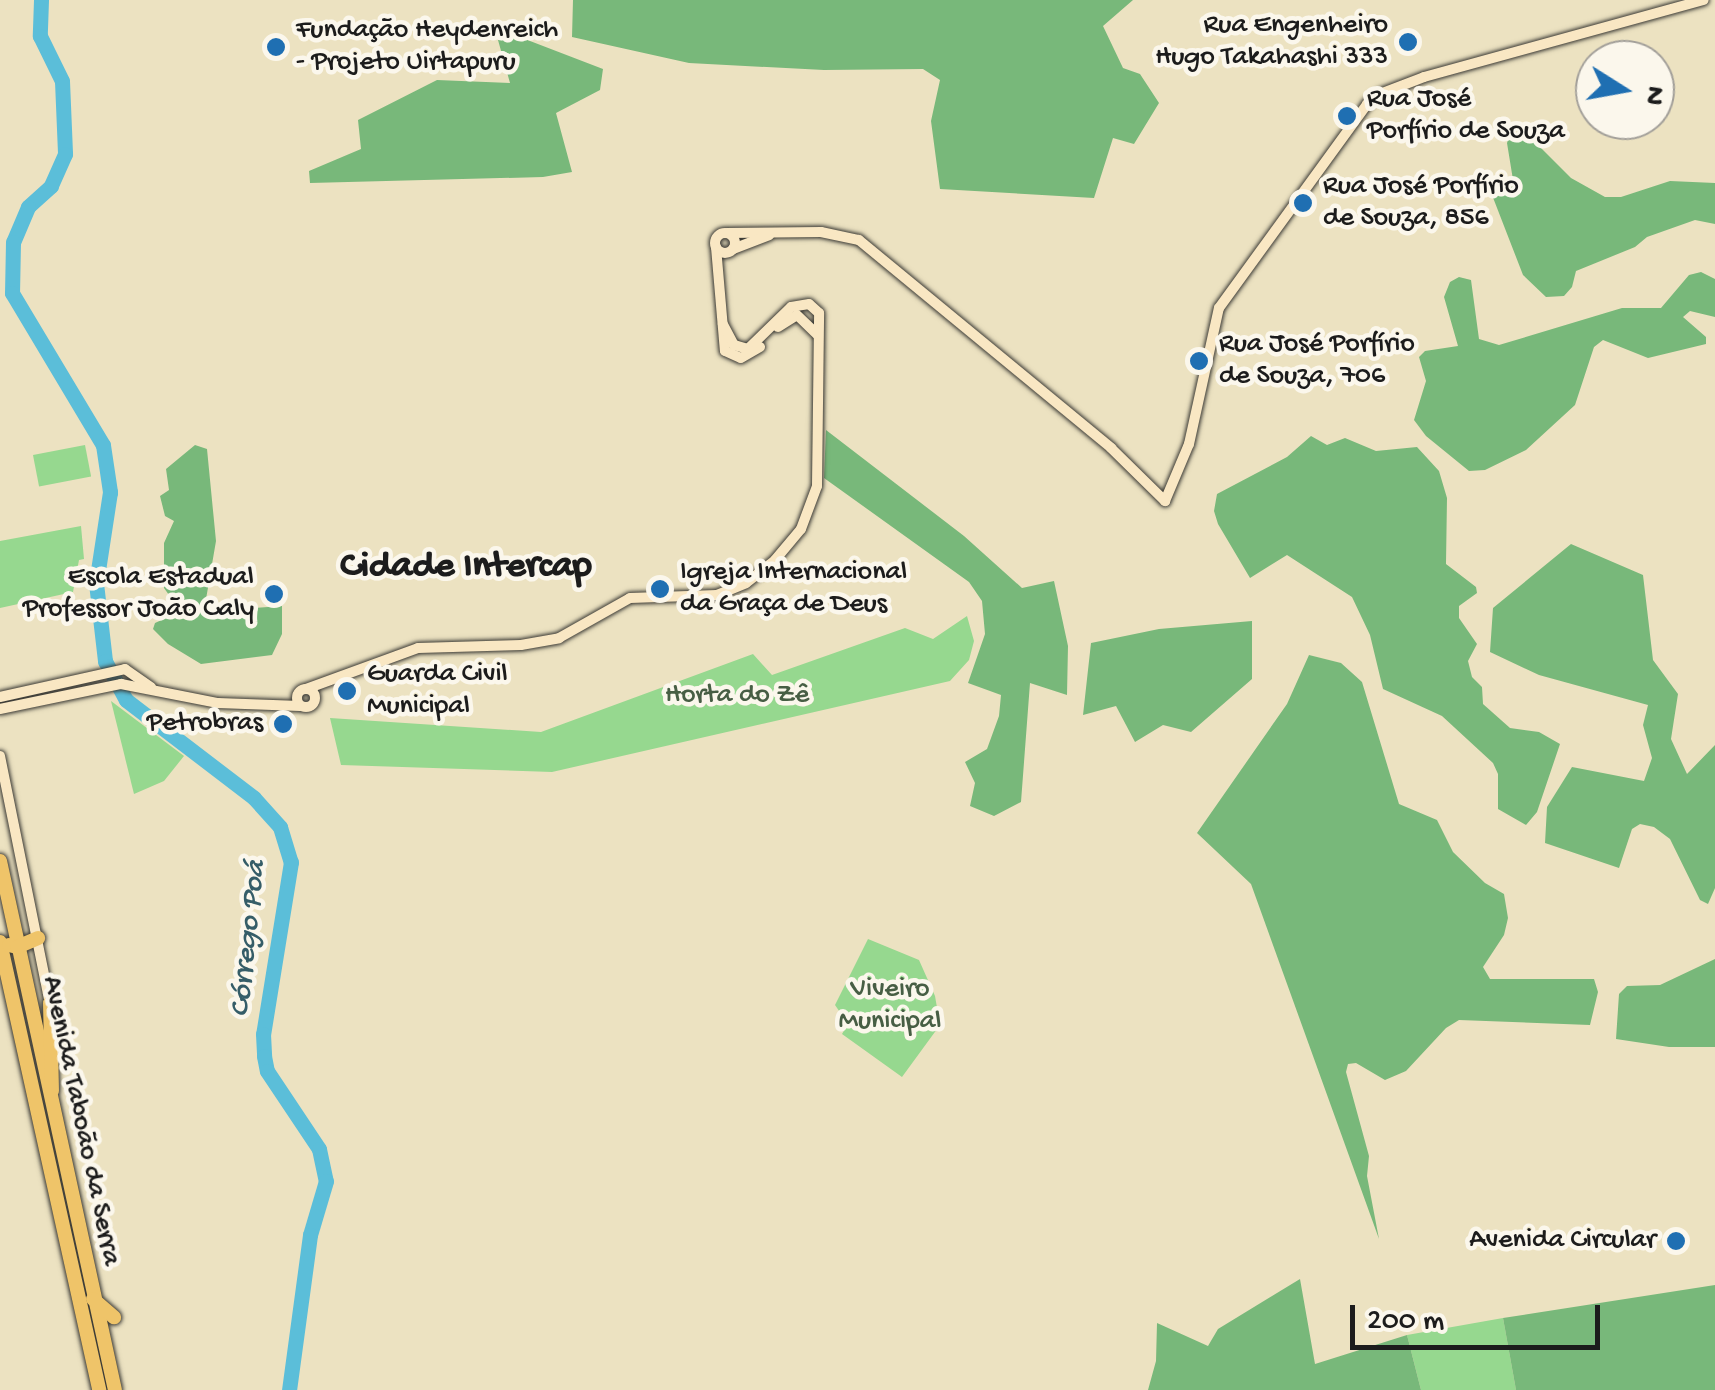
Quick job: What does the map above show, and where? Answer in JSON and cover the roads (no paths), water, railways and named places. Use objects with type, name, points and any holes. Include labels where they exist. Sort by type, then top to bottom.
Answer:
[{"type":"highway","name":"Avenida Taboão da Serra","points":[[0,862],[50,1107],[116,1390]]},
{"type":"highway","points":[[0,941],[17,948],[38,938]]},
{"type":"highway","name":"Avenida Taboão da Serra","points":[[0,941],[99,1390]]},
{"type":"highway","points":[[50,1003],[50,1107]]},
{"type":"highway","points":[[93,1298],[114,1317]]},
{"type":"main road","points":[[819,336],[796,315],[784,320],[750,356],[737,358],[726,351],[715,276],[718,236],[774,232],[840,234],[869,248],[984,348],[1110,448],[1165,502],[1189,444],[1219,308],[1367,104],[1380,94],[1424,77],[1704,0]]},
{"type":"main road","points":[[716,247],[721,252],[731,250],[774,232]]},
{"type":"main road","points":[[715,276],[734,240],[727,233]]},
{"type":"main road","points":[[0,696],[123,679],[202,702],[274,704],[305,696],[349,675],[436,645],[521,645],[559,638],[630,598],[688,600],[732,590],[775,560],[810,510],[817,486],[820,445],[820,313],[809,304],[790,306],[748,349],[734,345],[723,324]]},
{"type":"main road","points":[[0,710],[103,681]]},
{"type":"main road","points":[[34,689],[30,697],[36,702]]},
{"type":"main road","points":[[21,692],[24,704]]},
{"type":"main road","points":[[0,756],[50,1003]]},
{"type":"waterway","name":"Córrego Poá","points":[[41,0],[40,36],[62,81],[65,154],[51,186],[28,207],[13,242],[12,293],[103,445],[110,492],[96,583],[105,661],[126,700],[254,798],[280,827],[291,862],[263,1034],[264,1056],[267,1071],[319,1149],[326,1181],[310,1235],[289,1390]]},
{"type":"place","name":"Rua Engenheiro Hugo Takahashi 333","points":[[1408,42]]},
{"type":"place","name":"Fundação Heydenreich - Projeto Uirtapuru","points":[[276,47]]},
{"type":"place","name":"Rua José Porfírio de Souza","points":[[1347,116]]},
{"type":"place","name":"Rua José Porfírio de Souza, 856","points":[[1303,203]]},
{"type":"place","name":"Rua José Porfírio de Souza, 706","points":[[1199,361]]},
{"type":"place","name":"Igreja Internacional da Graça de Deus","points":[[660,589]]},
{"type":"place","name":"Escola Estadual Professor João Caly","points":[[274,594]]},
{"type":"place","name":"Guarda Civil Municipal","points":[[347,691]]},
{"type":"place","name":"Petrobras","points":[[283,724]]},
{"type":"place","name":"Avenida Circular","points":[[1676,1241]]},
{"type":"district","name":"Cidade Intercap","points":[[466,568]]},
{"type":"park label","name":"Horta do Zê","points":[[737,696]]},
{"type":"park label","name":"Viveiro Municipal","points":[[890,1006]]}]
